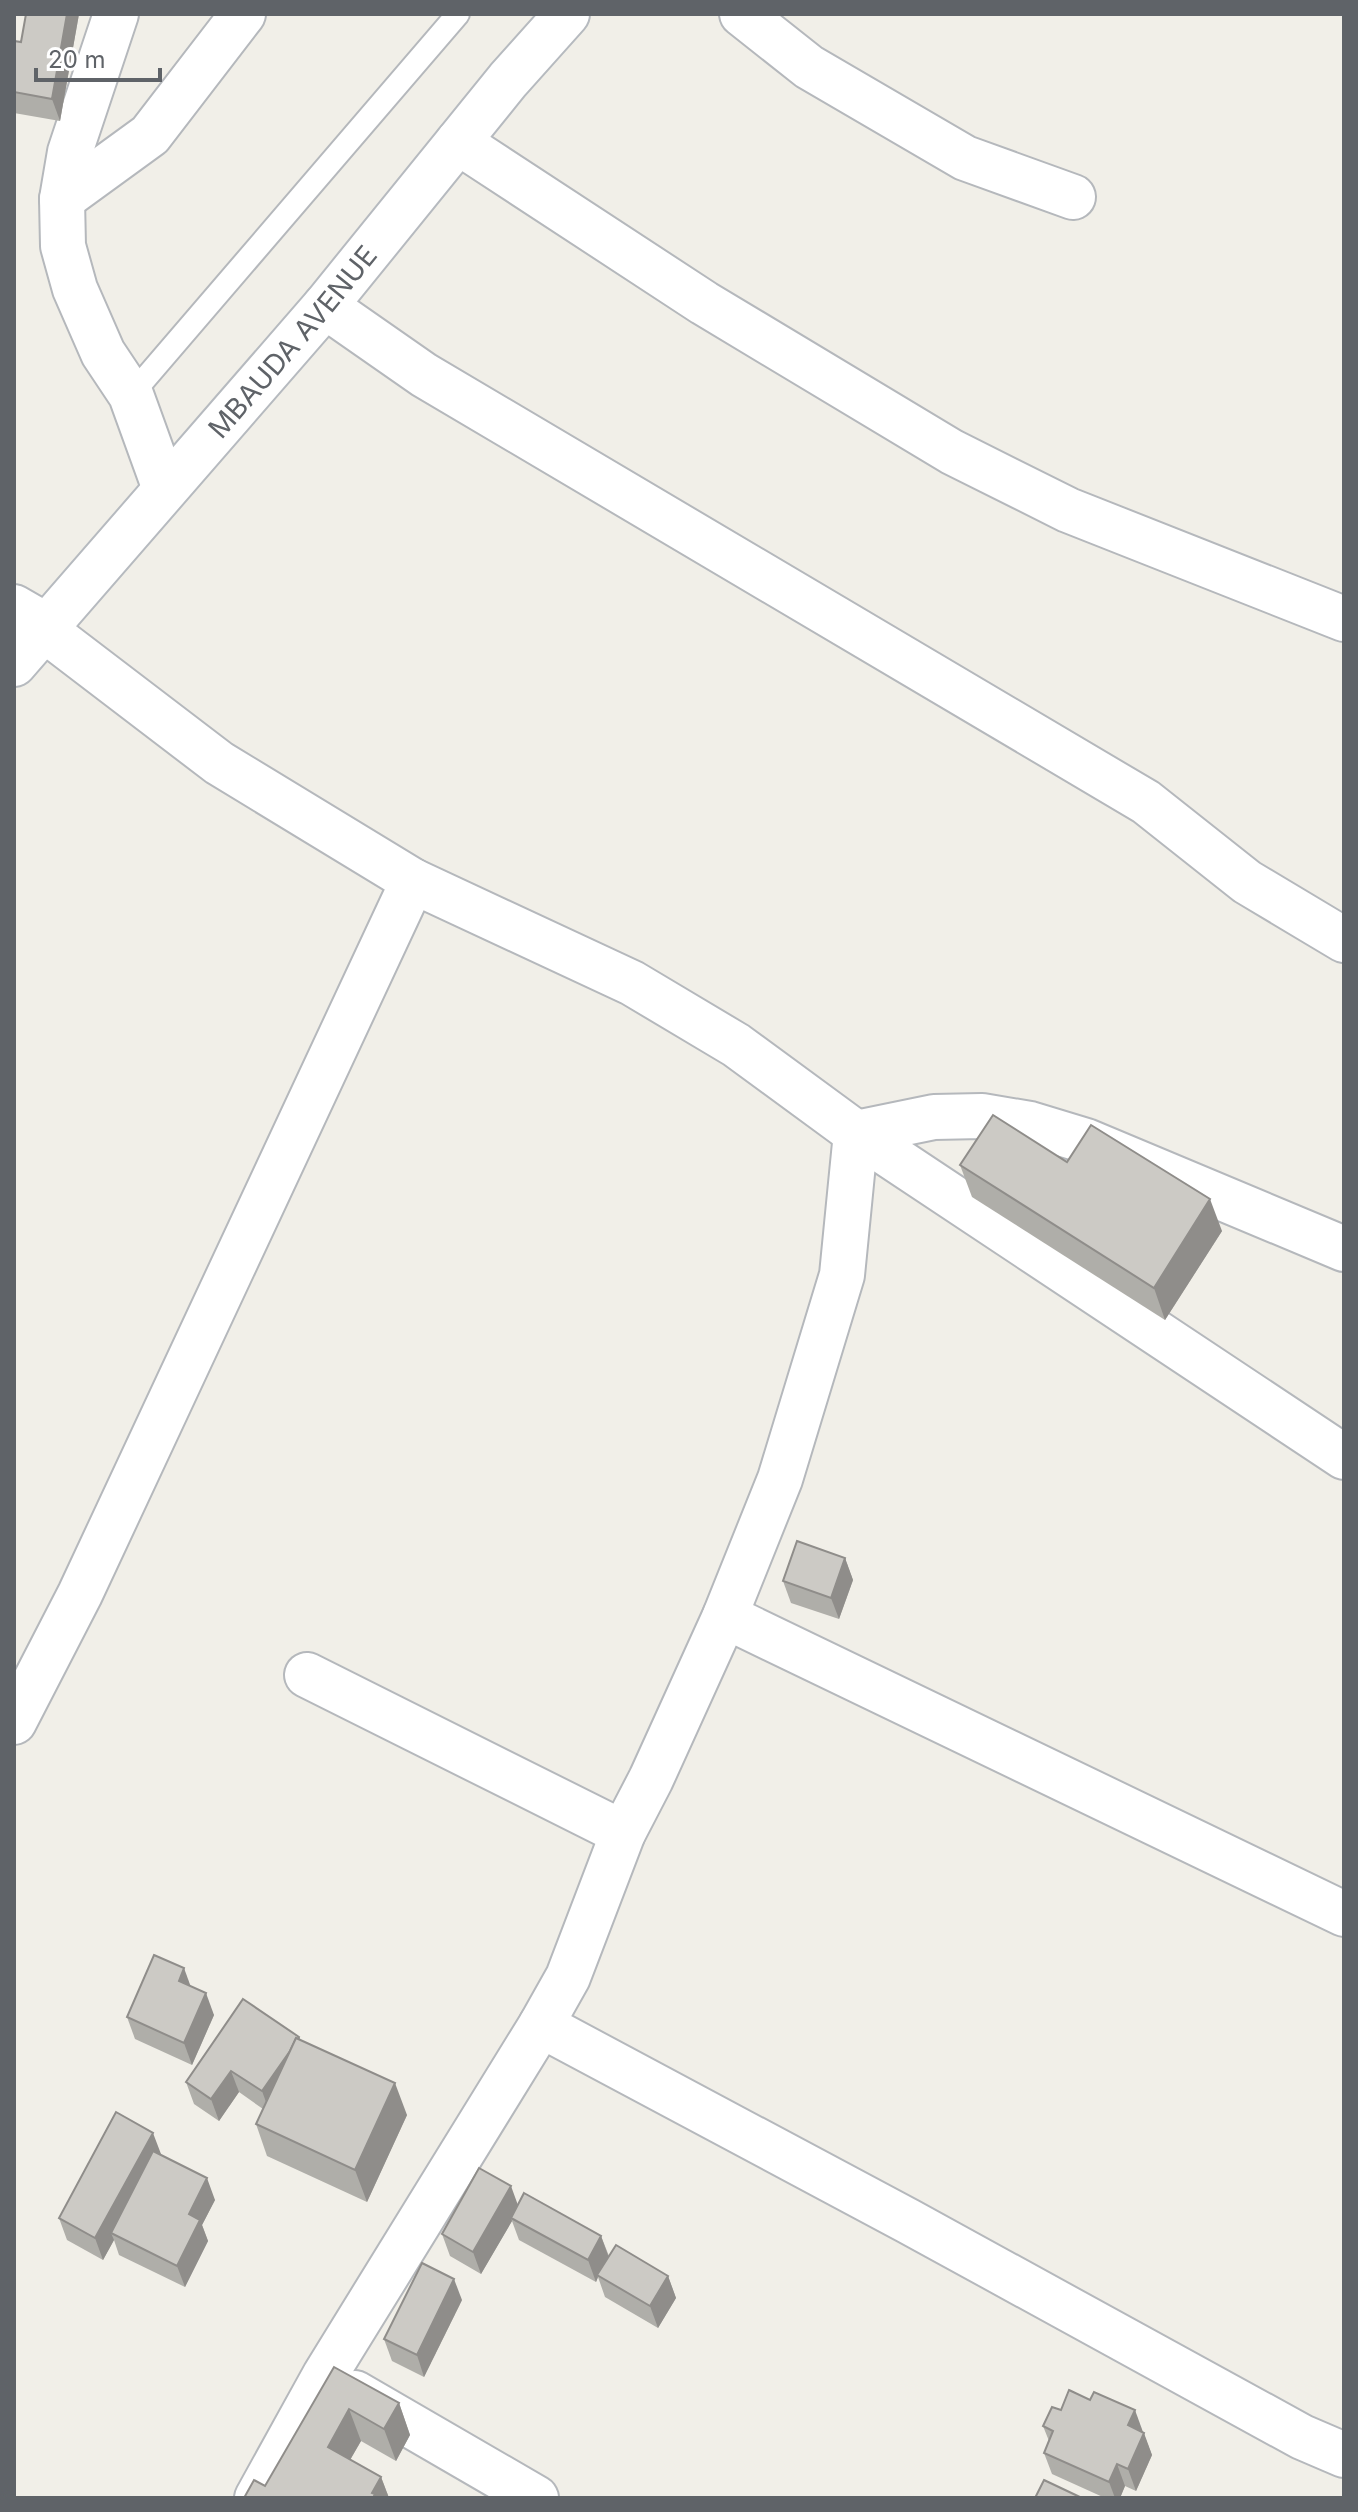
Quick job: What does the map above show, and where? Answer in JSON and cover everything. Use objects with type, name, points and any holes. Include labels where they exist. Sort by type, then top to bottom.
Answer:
[{"type":"street","points":[[116,14],[70,152],[62,199],[63,246],[75,289],[103,353],[131,395],[165,489]]},
{"type":"street","points":[[62,199],[150,135],[243,14]]},
{"type":"street","name":"MBAUDA AVENUE","points":[[14,664],[31,616],[165,489],[325,306],[508,80],[567,14]]},
{"type":"street","points":[[742,14],[809,67],[965,158],[1073,197]]},
{"type":"street","points":[[458,142],[704,303],[952,452],[1068,510],[1344,619]]},
{"type":"street","points":[[325,306],[424,375],[1146,802],[1247,882],[1344,940]]},
{"type":"street","points":[[31,616],[50,634],[219,763],[413,881],[632,983],[736,1045],[856,1133],[1344,1457]]},
{"type":"street","points":[[14,1722],[87,1580],[413,881]]},
{"type":"street","points":[[856,1133],[934,1117],[982,1116],[1030,1124],[1086,1141],[1344,1249]]},
{"type":"street","points":[[257,2498],[325,2375],[568,1977],[623,1833],[725,1616],[780,1479],[842,1275],[856,1133]]},
{"type":"street","points":[[725,1616],[1344,1914]]},
{"type":"street","points":[[307,1675],[623,1833]]},
{"type":"street","points":[[541,2025],[1302,2437],[1344,2455]]},
{"type":"street","points":[[325,2375],[536,2498]]},
{"type":"lane","points":[[131,395],[458,14]]},
{"type":"building","points":[[26,14],[67,14],[52,99],[14,92],[14,41],[21,42]]},
{"type":"building","points":[[993,1115],[1067,1162],[1091,1125],[1210,1199],[1154,1288],[960,1165]]},
{"type":"building","points":[[797,1541],[845,1558],[831,1598],[783,1581]]},
{"type":"building","points":[[154,1955],[184,1968],[179,1981],[206,1993],[184,2043],[127,2017]]},
{"type":"building","points":[[243,1999],[299,2037],[262,2091],[231,2071],[211,2099],[186,2082]]},
{"type":"building","points":[[296,2038],[395,2083],[355,2170],[256,2124]]},
{"type":"building","points":[[116,2112],[153,2133],[95,2238],[59,2218]]},
{"type":"building","points":[[153,2151],[207,2178],[189,2214],[200,2220],[177,2266],[111,2233]]},
{"type":"building","points":[[479,2168],[511,2186],[473,2252],[442,2234]]},
{"type":"building","points":[[524,2193],[601,2236],[588,2260],[511,2218]]},
{"type":"building","points":[[616,2245],[668,2276],[650,2306],[597,2275]]},
{"type":"building","points":[[422,2263],[454,2279],[417,2355],[384,2339]]},
{"type":"building","points":[[334,2367],[399,2403],[384,2429],[349,2409],[328,2447],[381,2477],[372,2493],[375,2494],[373,2498],[244,2498],[254,2480],[265,2486]]},
{"type":"building","points":[[1069,2390],[1090,2400],[1094,2392],[1135,2410],[1128,2425],[1144,2433],[1128,2469],[1117,2464],[1109,2482],[1044,2453],[1053,2431],[1043,2426],[1052,2407],[1061,2410]]},
{"type":"building","points":[[1044,2480],[1082,2498],[1035,2498]]}]
